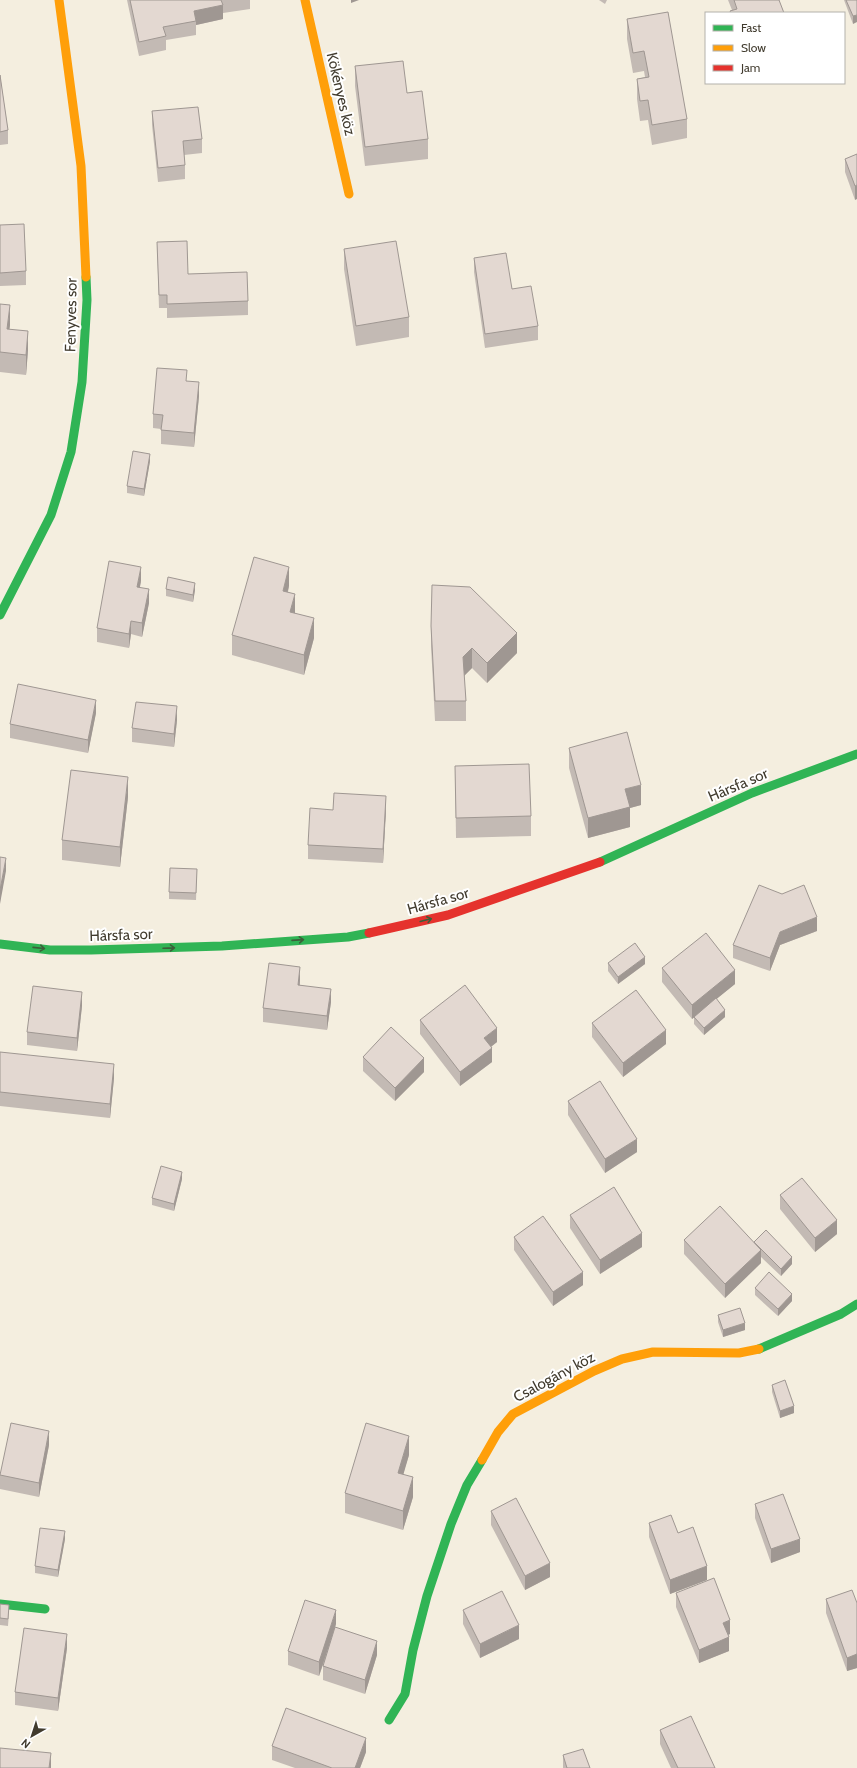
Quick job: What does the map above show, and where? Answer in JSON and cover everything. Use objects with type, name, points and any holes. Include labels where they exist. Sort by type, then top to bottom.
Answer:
[{"type":"street","name":"Fenyves sor","points":[[0,615],[51,515],[71,452],[82,382],[88,300],[81,166],[59,0]]},
{"type":"street","name":"Kökényes köz","points":[[305,0],[349,194]]},
{"type":"street","name":"Hársfa sor","points":[[0,944],[50,950],[222,946],[348,936],[394,928],[448,915],[594,864],[752,793],[857,754]]},
{"type":"street","name":"Csalogány köz","points":[[389,1720],[405,1694],[413,1650],[427,1596],[461,1498],[498,1432],[513,1414],[594,1370],[622,1359],[653,1352],[739,1352],[755,1350],[834,1317],[857,1304]]},
{"type":"street","points":[[0,1604],[45,1609]]},
{"type":"building","points":[[130,0],[221,0],[223,5],[194,11],[196,21],[163,27],[166,36],[139,42]]},
{"type":"building","points":[[734,0],[779,0],[784,12],[730,11],[737,9]]},
{"type":"building","points":[[846,0],[857,0],[857,15],[853,16]]},
{"type":"building","points":[[668,12],[687,119],[652,125],[648,100],[640,101],[637,79],[649,77],[644,51],[633,53],[627,19]]},
{"type":"building","points":[[403,61],[407,93],[422,91],[428,139],[365,147],[355,66]]},
{"type":"building","points":[[0,75],[8,130],[0,132]]},
{"type":"building","points":[[198,107],[202,139],[183,141],[185,165],[158,168],[152,111]]},
{"type":"building","points":[[857,154],[857,185],[855,186],[845,159]]},
{"type":"building","points":[[24,224],[26,271],[0,273],[0,225]]},
{"type":"building","points":[[187,241],[188,274],[247,272],[248,301],[167,304],[167,295],[159,295],[157,242]]},
{"type":"building","points":[[396,241],[409,317],[356,326],[344,249]]},
{"type":"building","points":[[506,253],[512,289],[531,286],[538,326],[485,334],[474,258]]},
{"type":"building","points":[[0,304],[10,305],[7,329],[28,331],[26,355],[0,352]]},
{"type":"building","points":[[157,368],[187,370],[186,381],[199,382],[194,433],[161,430],[163,415],[153,414]]},
{"type":"building","points":[[133,451],[150,454],[144,489],[127,486]]},
{"type":"building","points":[[254,557],[289,567],[283,591],[295,594],[290,612],[314,618],[304,655],[232,635]]},
{"type":"building","points":[[109,561],[141,567],[137,587],[149,589],[142,623],[131,621],[129,634],[97,628]]},
{"type":"building","points":[[168,577],[195,583],[193,595],[166,589]]},
{"type":"building","points":[[432,585],[470,587],[517,633],[487,663],[472,648],[463,657],[466,701],[435,701],[431,626]]},
{"type":"building","points":[[18,684],[96,700],[88,740],[10,724]]},
{"type":"building","points":[[136,702],[177,706],[174,734],[132,728]]},
{"type":"building","points":[[627,732],[641,785],[625,789],[630,807],[588,818],[569,748]]},
{"type":"building","points":[[529,764],[531,816],[456,818],[455,766]]},
{"type":"building","points":[[71,770],[128,777],[120,847],[62,840]]},
{"type":"building","points":[[334,793],[386,796],[383,849],[308,845],[310,808],[333,810]]},
{"type":"building","points":[[0,857],[6,858],[0,890]]},
{"type":"building","points":[[170,868],[197,869],[196,893],[169,892]]},
{"type":"building","points":[[759,885],[782,894],[804,885],[817,917],[780,932],[770,958],[733,945]]},
{"type":"building","points":[[706,933],[735,970],[692,1005],[662,968]]},
{"type":"building","points":[[635,943],[645,957],[618,977],[608,963]]},
{"type":"building","points":[[269,963],[300,967],[298,985],[331,989],[327,1016],[263,1008]]},
{"type":"building","points":[[465,985],[497,1028],[484,1038],[492,1048],[460,1072],[420,1020]]},
{"type":"building","points":[[33,986],[82,992],[77,1038],[27,1032]]},
{"type":"building","points":[[636,990],[666,1030],[623,1063],[592,1023]]},
{"type":"building","points":[[716,998],[725,1010],[704,1028],[694,1017]]},
{"type":"building","points":[[391,1027],[424,1058],[395,1088],[363,1057]]},
{"type":"building","points":[[0,1052],[114,1064],[110,1104],[0,1092]]},
{"type":"building","points":[[600,1081],[637,1139],[605,1159],[568,1101]]},
{"type":"building","points":[[161,1166],[182,1172],[174,1204],[152,1198]]},
{"type":"building","points":[[802,1178],[837,1220],[815,1238],[780,1195]]},
{"type":"building","points":[[614,1187],[642,1233],[600,1260],[570,1215]]},
{"type":"building","points":[[720,1206],[761,1250],[725,1284],[684,1240]]},
{"type":"building","points":[[543,1216],[583,1272],[553,1292],[514,1237]]},
{"type":"building","points":[[766,1230],[792,1257],[781,1269],[754,1242]]},
{"type":"building","points":[[769,1272],[792,1294],[778,1309],[755,1288]]},
{"type":"building","points":[[740,1308],[745,1323],[723,1330],[718,1315]]},
{"type":"building","points":[[785,1380],[794,1406],[780,1411],[772,1385]]},
{"type":"building","points":[[11,1423],[49,1431],[39,1483],[0,1475]]},
{"type":"building","points":[[366,1423],[409,1436],[398,1473],[413,1477],[403,1511],[345,1493]]},
{"type":"building","points":[[783,1494],[800,1539],[771,1549],[755,1504]]},
{"type":"building","points":[[516,1498],[550,1563],[525,1576],[491,1511]]},
{"type":"building","points":[[671,1515],[678,1533],[693,1527],[707,1566],[670,1580],[649,1523]]},
{"type":"building","points":[[40,1528],[65,1531],[58,1570],[35,1566]]},
{"type":"building","points":[[714,1578],[730,1620],[723,1623],[729,1637],[699,1650],[676,1593]]},
{"type":"building","points":[[852,1590],[857,1603],[857,1654],[847,1658],[826,1599]]},
{"type":"building","points":[[502,1591],[519,1625],[480,1644],[463,1610]]},
{"type":"building","points":[[305,1600],[336,1610],[319,1662],[288,1651]]},
{"type":"building","points":[[0,1604],[9,1605],[8,1619],[0,1618]]},
{"type":"building","points":[[335,1627],[377,1641],[365,1680],[323,1666]]},
{"type":"building","points":[[24,1628],[67,1634],[58,1698],[15,1692]]},
{"type":"building","points":[[286,1708],[366,1738],[355,1768],[332,1768],[272,1746]]},
{"type":"building","points":[[691,1716],[715,1768],[678,1768],[660,1730]]},
{"type":"building","points":[[0,1748],[51,1753],[49,1768],[0,1768]]},
{"type":"building","points":[[583,1749],[590,1768],[567,1768],[563,1755]]},
{"type":"traffic: fast","points":[[0,615],[51,515],[71,452],[82,382],[87,300],[86,277]]},
{"type":"traffic: fast","points":[[600,862],[752,793],[857,754]]},
{"type":"traffic: fast","points":[[0,944],[50,950],[91,950],[222,946],[348,937],[369,933]]},
{"type":"traffic: fast","points":[[759,1349],[841,1314],[857,1304]]},
{"type":"traffic: fast","points":[[389,1720],[405,1694],[413,1650],[427,1596],[451,1524],[467,1485],[482,1460]]},
{"type":"traffic: fast","points":[[0,1604],[45,1609]]},
{"type":"traffic: slow","points":[[59,0],[81,166],[86,277]]},
{"type":"traffic: slow","points":[[305,0],[349,194]]},
{"type":"traffic: slow","points":[[482,1460],[498,1432],[513,1414],[594,1371],[622,1359],[653,1352],[739,1353],[759,1349]]},
{"type":"traffic: jam","points":[[369,933],[448,915],[600,862]]}]
